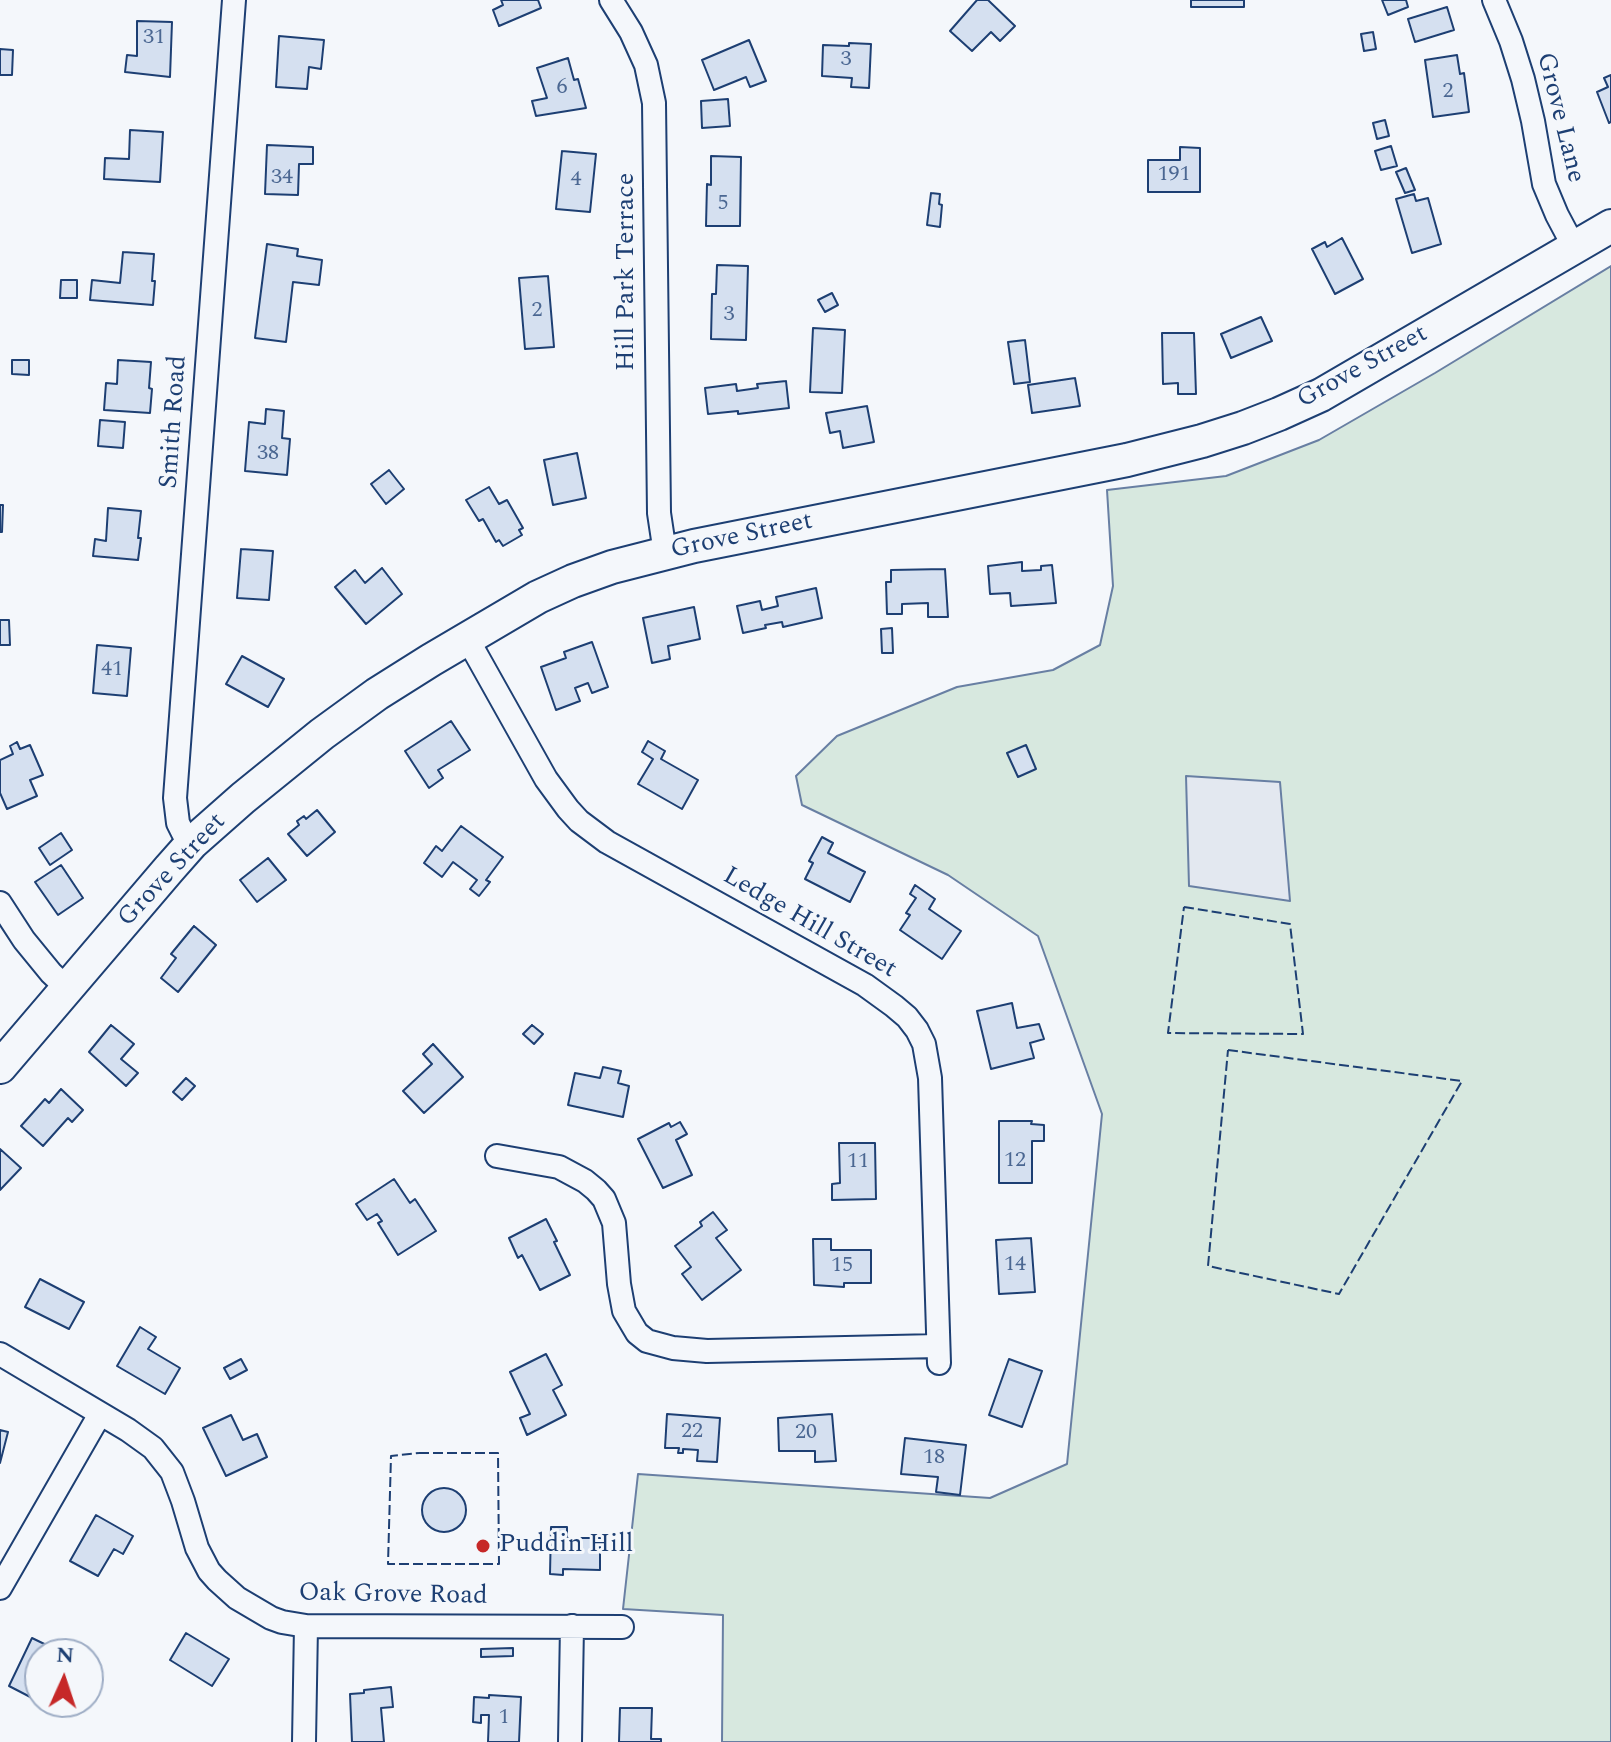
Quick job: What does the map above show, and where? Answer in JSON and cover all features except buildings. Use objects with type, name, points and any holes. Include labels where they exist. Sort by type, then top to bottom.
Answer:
[{"type":"street","name":"Smith Road","points":[[192,843],[178,823],[175,798],[234,0]]},
{"type":"street","name":"Grove Lane","points":[[1494,0],[1523,79],[1544,184],[1574,247]]},
{"type":"street","name":"Hill Park Terrace","points":[[618,2],[646,65],[654,103],[659,513],[665,553]]},
{"type":"street","name":"Grove Street","points":[[0,1067],[192,843],[243,798],[322,734],[402,678],[555,589],[612,567],[665,553],[1127,460],[1243,428],[1321,395],[1611,226]]},
{"type":"street","name":"Ledge Hill Street","points":[[467,638],[546,779],[579,821],[607,842],[865,985],[907,1017],[917,1030],[924,1044],[930,1078],[939,1354],[707,1351],[647,1341],[637,1333],[624,1311],[614,1223],[604,1199],[585,1181],[559,1167],[497,1156]]},
{"type":"street","points":[[0,903],[24,940],[68,989]]},
{"type":"street","name":"Oak Grove Road","points":[[0,1354],[141,1439],[163,1459],[178,1486],[197,1548],[209,1571],[237,1598],[259,1612],[282,1622],[306,1626],[622,1627]]},
{"type":"street","points":[[0,1588],[100,1414]]},
{"type":"street","points":[[304,1742],[306,1626]]},
{"type":"street","points":[[570,1742],[572,1626]]},
{"type":"shaded area","points":[[1611,266],[1611,1742],[722,1742],[723,1615],[623,1609],[638,1474],[990,1498],[1067,1464],[1102,1114],[1038,936],[948,875],[802,805],[796,776],[837,736],[957,687],[1053,670],[1100,645],[1113,586],[1107,490],[1226,476],[1319,440]]},
{"type":"shaded area","points":[[1186,776],[1280,782],[1290,901],[1189,886]]},
{"type":"fence","points":[[1184,907],[1290,924],[1303,1034],[1168,1033],[1184,907]]},
{"type":"fence","points":[[1228,1050],[1462,1081],[1339,1294],[1208,1266],[1228,1050]]},
{"type":"fence","points":[[419,1453],[498,1453],[499,1564],[388,1564],[391,1456],[419,1453]]},
{"type":"place","name":"Puddin Hill","points":[[483,1546]]}]
